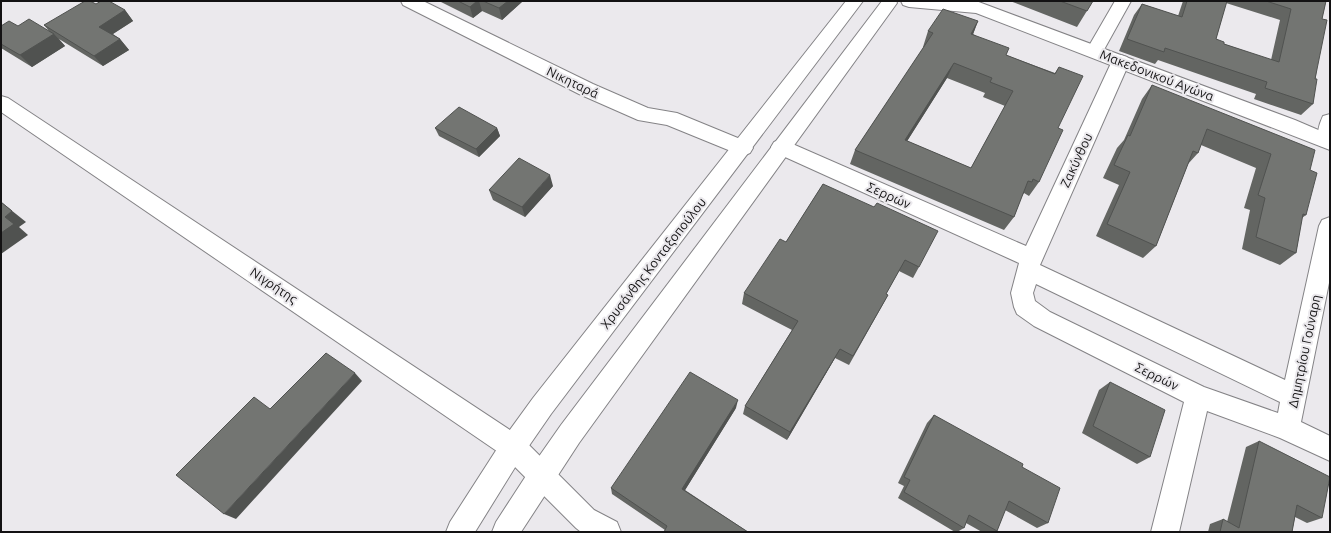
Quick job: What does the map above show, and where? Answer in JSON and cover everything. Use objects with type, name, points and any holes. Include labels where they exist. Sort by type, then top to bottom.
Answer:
[{"type":"street","name":"Νικηταρά","points":[[409,1],[586,89],[645,115],[670,118],[743,148]]},
{"type":"street","name":"Χρυσάνθης Κονταξοπούλου","points":[[460,532],[513,447],[542,406],[743,148],[855,1]]},
{"type":"street","name":"Μακεδονικού Αγώνα","points":[[909,1],[982,9]]},
{"type":"street","name":"Μακεδονικού Αγώνα","points":[[960,1],[1095,51],[1328,142]]},
{"type":"street","points":[[1095,51],[1123,1]]},
{"type":"street","points":[[506,532],[542,474],[888,2]]},
{"type":"street","name":"Ζακύνθου","points":[[1029,264],[1121,61]]},
{"type":"street","name":"Νιγρήτης","points":[[1,103],[513,447],[542,474],[581,525],[607,532]]},
{"type":"street","points":[[1328,142],[1330,121]]},
{"type":"street","name":"Σερρών","points":[[781,147],[1029,264],[1294,396]]},
{"type":"street","name":"Δημητρίου Γούναρη","points":[[1287,428],[1330,226]]},
{"type":"street","name":"Σερρών","points":[[1029,264],[1023,299],[1025,307],[1031,312],[1198,396],[1287,428],[1330,449]]},
{"type":"street","points":[[1165,532],[1198,396]]},
{"type":"building","points":[[85,1],[90,1],[96,4],[101,1],[109,1],[125,10],[99,27],[120,39],[94,56],[44,25]]},
{"type":"building","points":[[458,1],[477,1],[470,7]]},
{"type":"building","points":[[483,1],[508,1],[499,8]]},
{"type":"building","points":[[1060,1],[1093,1],[1087,11]]},
{"type":"building","points":[[1187,1],[1227,1],[1216,39],[1224,42],[1224,44],[1279,62],[1291,9],[1266,1],[1326,1],[1322,19],[1327,20],[1315,79],[1317,79],[1313,104],[1265,88],[1267,82],[1165,48],[1164,52],[1127,39],[1142,4],[1182,17]]},
{"type":"building","points":[[943,9],[978,21],[971,34],[1009,48],[1006,55],[1055,74],[1059,67],[1083,76],[1058,128],[1063,130],[1039,182],[1033,179],[1032,182],[1028,181],[1014,217],[855,150],[933,33],[928,31]],"holes":[[[954,63],[992,78],[990,82],[1013,91],[971,168],[905,140]]]},
{"type":"building","points":[[29,19],[54,34],[20,55],[1,44],[1,26],[9,21],[18,26]]},
{"type":"building","points":[[1152,85],[1315,150],[1310,170],[1317,173],[1306,215],[1303,214],[1296,253],[1256,237],[1265,198],[1258,195],[1271,154],[1207,129],[1198,153],[1193,151],[1156,246],[1107,224],[1130,172],[1114,165],[1128,135],[1130,136]]},
{"type":"building","points":[[459,107],[497,128],[476,149],[435,128]]},
{"type":"building","points":[[519,158],[550,175],[522,207],[489,190]]},
{"type":"building","points":[[823,184],[874,207],[877,203],[938,231],[919,267],[905,260],[886,294],[888,295],[853,356],[840,349],[790,432],[745,406],[798,321],[744,293],[780,239],[786,242]]},
{"type":"building","points":[[1,202],[12,211],[5,217],[14,224],[1,233]]},
{"type":"building","points":[[326,353],[355,373],[224,514],[176,475],[254,397],[270,409]]},
{"type":"building","points":[[690,372],[738,400],[682,489],[748,532],[664,532],[667,526],[611,488]]},
{"type":"building","points":[[1110,382],[1165,410],[1150,457],[1093,426]]},
{"type":"building","points":[[934,415],[1023,464],[1022,467],[1060,488],[1048,523],[1009,501],[997,531],[969,515],[964,528],[904,492],[910,480],[904,477]]},
{"type":"building","points":[[1259,441],[1330,477],[1322,518],[1297,505],[1292,532],[1220,532],[1223,519],[1239,528]]}]
